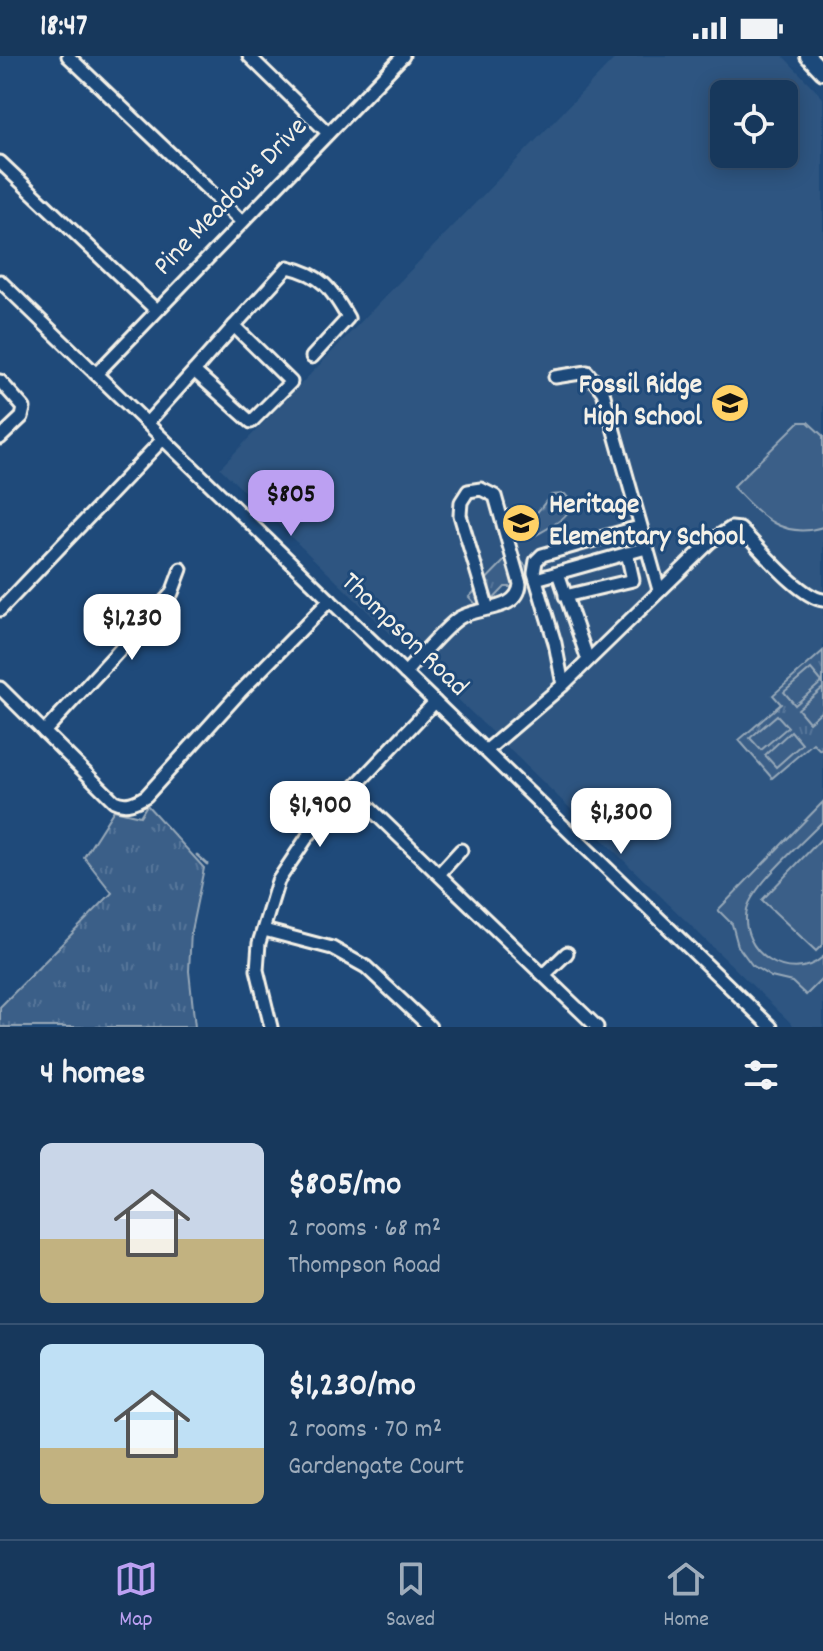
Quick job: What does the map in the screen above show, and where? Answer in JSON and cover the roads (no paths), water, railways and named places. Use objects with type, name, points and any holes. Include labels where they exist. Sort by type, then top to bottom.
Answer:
[{"type":"main road","points":[[808,56],[823,72]]},
{"type":"street","points":[[68,56],[242,222]]},
{"type":"street","points":[[249,56],[328,133]]},
{"type":"street","name":"Pine Meadows Drive","points":[[96,374],[403,56]]},
{"type":"street","points":[[0,162],[156,310]]},
{"type":"street","points":[[147,423],[288,267],[312,273],[334,292],[348,318],[312,357]]},
{"type":"street","name":"Thompson Road","points":[[0,281],[771,1027]]},
{"type":"street","points":[[194,371],[251,422],[291,382],[234,326]]},
{"type":"street","points":[[555,377],[587,372],[603,392],[659,590]]},
{"type":"street","points":[[0,381],[24,408],[22,417],[0,438]]},
{"type":"street","points":[[0,610],[163,439]]},
{"type":"street","points":[[405,673],[459,618],[488,609],[512,601],[520,593],[495,496],[481,489],[468,491],[461,502],[460,515],[488,609]]},
{"type":"street","points":[[563,685],[555,643],[536,579],[536,561],[542,555],[639,527]]},
{"type":"street","points":[[487,750],[563,685],[711,541],[731,528],[740,529],[814,599],[823,600]]},
{"type":"street","points":[[536,579],[646,548]]},
{"type":"street","points":[[565,596],[633,580],[627,553]]},
{"type":"street","points":[[44,732],[172,593],[181,569]]},
{"type":"street","points":[[558,573],[588,660]]},
{"type":"street","points":[[0,688],[114,801],[122,804],[136,802],[146,796],[240,692],[330,600]]},
{"type":"street","points":[[271,1027],[257,970],[259,943],[275,890],[288,862],[308,836],[435,702]]},
{"type":"street","points":[[351,790],[597,1027]]},
{"type":"street","points":[[439,874],[461,850]]},
{"type":"street","points":[[264,930],[332,948],[366,967],[430,1027]]},
{"type":"street","points":[[544,975],[567,953]]},
{"type":"waterway","points":[[197,855],[207,864]]},
{"type":"place","name":"Fossil Ridge High School","points":[[730,403]]},
{"type":"place","name":"Heritage Elementary School","points":[[521,523]]}]
